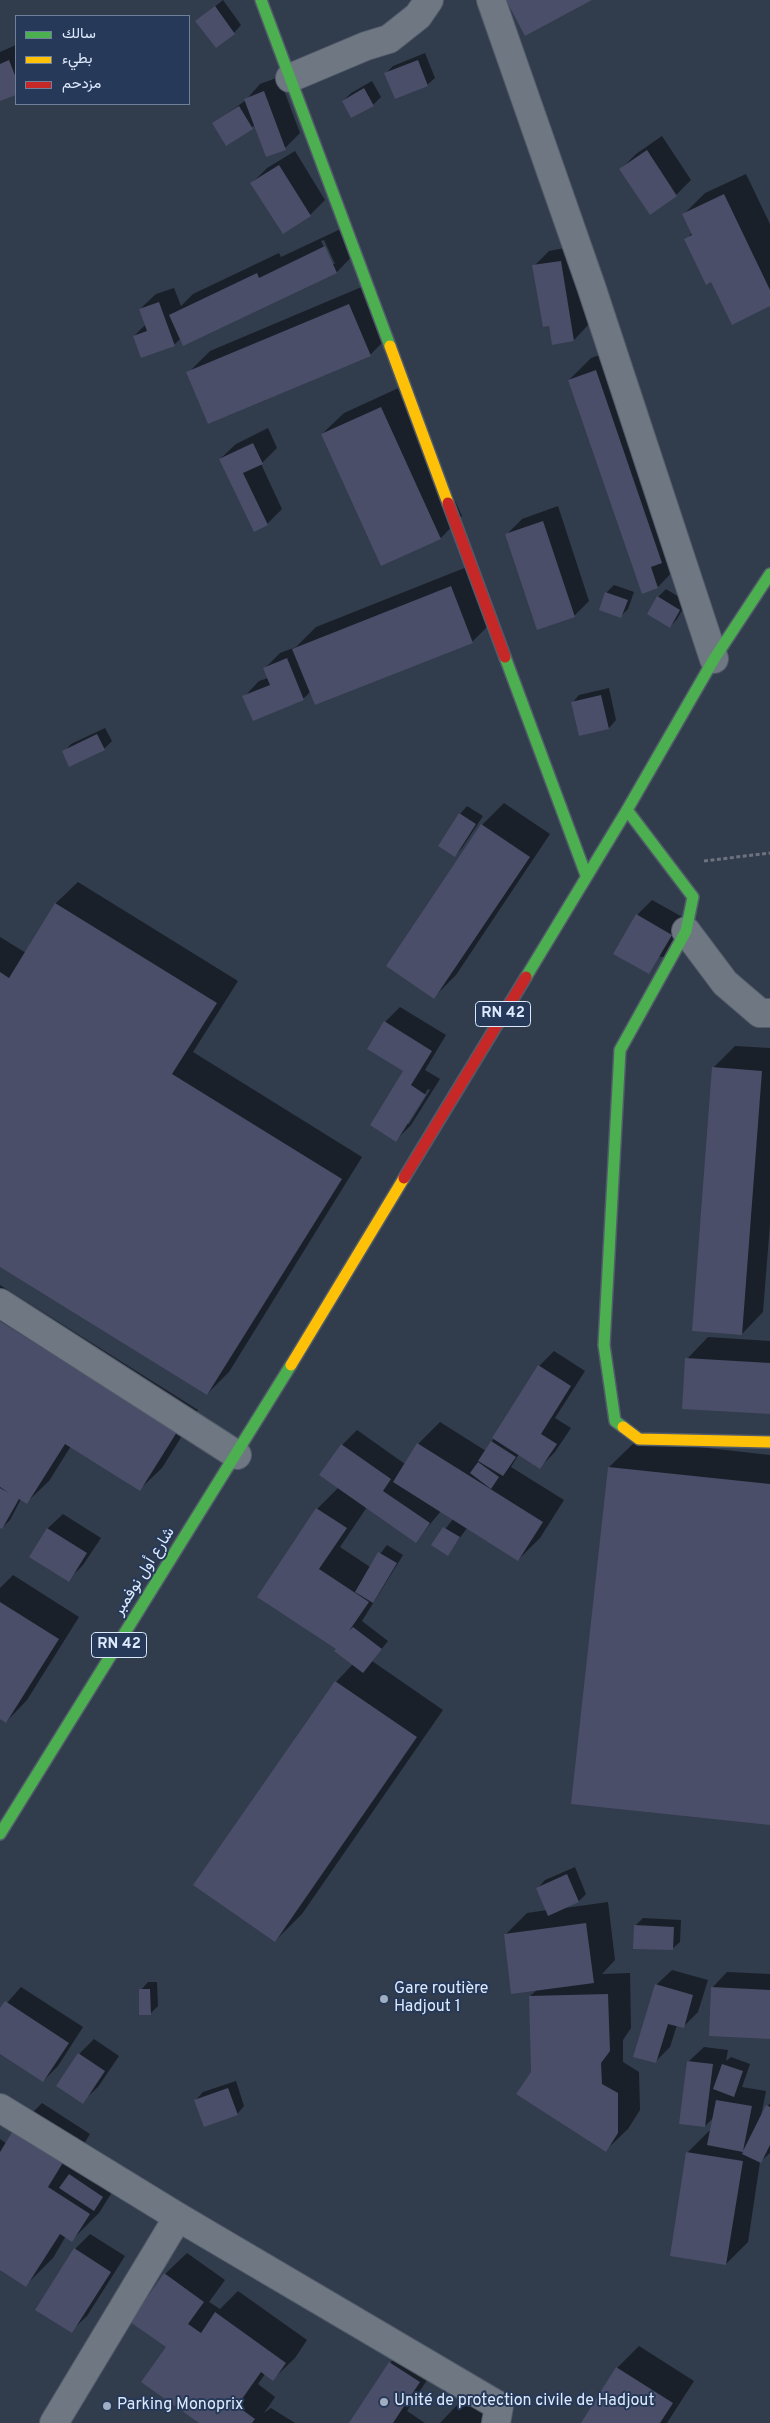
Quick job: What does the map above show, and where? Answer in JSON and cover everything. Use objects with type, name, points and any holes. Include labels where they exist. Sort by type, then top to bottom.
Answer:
[{"type":"street","points":[[261,0],[586,876]]},
{"type":"street","points":[[290,78],[366,46],[389,39],[418,16],[429,0]]},
{"type":"street","points":[[491,0],[591,286],[714,659]]},
{"type":"street","name":"RN 42","points":[[237,1455],[586,876],[628,810],[714,659],[770,574]]},
{"type":"street","points":[[628,810],[693,897],[686,931],[620,1050],[604,1345],[614,1421],[639,1439],[770,1442]]},
{"type":"street","points":[[686,931],[726,983],[760,1013],[770,1013]]},
{"type":"street","points":[[0,1302],[237,1455]]},
{"type":"street","name":"شارع أول نوفمبر","points":[[0,1834],[237,1455]]},
{"type":"street","points":[[0,2108],[178,2217],[499,2406],[496,2423]]},
{"type":"street","points":[[54,2423],[178,2217]]},
{"type":"building","points":[[506,0],[592,0],[525,36]]},
{"type":"building","points":[[215,6],[235,34],[216,48],[195,21]]},
{"type":"building","points":[[9,60],[15,75],[15,95],[0,101],[0,64]]},
{"type":"building","points":[[418,60],[428,86],[395,99],[384,73]]},
{"type":"building","points":[[364,88],[374,106],[351,118],[342,101]]},
{"type":"building","points":[[264,91],[286,150],[266,157],[244,99]]},
{"type":"building","points":[[239,106],[253,129],[226,146],[212,123]]},
{"type":"building","points":[[647,150],[677,196],[650,215],[619,169]]},
{"type":"building","points":[[279,165],[311,216],[283,234],[250,183]]},
{"type":"building","points":[[724,194],[770,290],[770,306],[732,325],[711,282],[706,285],[684,239],[692,235],[682,214]]},
{"type":"building","points":[[325,246],[337,273],[183,346],[169,315],[257,273],[259,278]]},
{"type":"building","points":[[561,261],[574,341],[552,345],[549,326],[543,327],[532,265]]},
{"type":"building","points":[[159,302],[175,346],[141,358],[133,336],[147,331],[139,309]]},
{"type":"building","points":[[349,304],[371,356],[208,424],[186,372]]},
{"type":"building","points":[[596,370],[662,563],[651,567],[658,588],[642,594],[568,380]]},
{"type":"building","points":[[381,407],[441,539],[381,566],[321,434]]},
{"type":"building","points":[[253,443],[263,464],[243,473],[268,525],[254,532],[219,459]]},
{"type":"building","points":[[543,521],[575,617],[537,630],[505,534]]},
{"type":"building","points":[[451,586],[473,643],[315,705],[292,649]]},
{"type":"building","points":[[605,592],[628,600],[621,618],[599,610]]},
{"type":"building","points":[[657,596],[680,610],[670,628],[647,614]]},
{"type":"building","points":[[287,658],[304,700],[253,721],[242,696],[270,685],[263,668]]},
{"type":"building","points":[[601,695],[609,729],[579,736],[571,702]]},
{"type":"building","points":[[97,734],[105,750],[69,767],[62,751]]},
{"type":"building","points":[[459,813],[476,824],[455,857],[438,846]]},
{"type":"building","points":[[481,824],[530,857],[434,999],[386,966]]},
{"type":"building","points":[[55,903],[217,1003],[172,1074],[342,1179],[207,1395],[0,1267],[0,972],[9,978]]},
{"type":"building","points":[[636,914],[672,935],[649,974],[613,954]]},
{"type":"building","points":[[384,1021],[432,1051],[411,1085],[426,1095],[396,1142],[370,1125],[403,1071],[367,1049]]},
{"type":"building","points":[[712,1067],[762,1071],[742,1335],[692,1331]]},
{"type":"building","points":[[0,1321],[177,1432],[140,1491],[65,1444],[27,1504],[19,1499],[2,1529],[0,1528],[0,1488],[9,1493],[0,1487]]},
{"type":"building","points":[[685,1358],[770,1363],[770,1414],[682,1409]]},
{"type":"building","points":[[538,1365],[571,1386],[541,1434],[557,1444],[540,1469],[492,1438]]},
{"type":"building","points":[[491,1441],[516,1457],[503,1476],[478,1461]]},
{"type":"building","points":[[417,1443],[543,1522],[518,1561],[393,1482]]},
{"type":"building","points":[[341,1444],[391,1479],[383,1491],[430,1523],[416,1543],[319,1475]]},
{"type":"building","points":[[478,1462],[499,1477],[491,1489],[470,1473]]},
{"type":"building","points":[[608,1467],[770,1484],[770,1825],[571,1804]]},
{"type":"building","points":[[316,1508],[347,1528],[319,1569],[369,1602],[349,1631],[353,1627],[382,1649],[363,1673],[334,1651],[336,1649],[257,1597]]},
{"type":"building","points":[[443,1527],[460,1537],[448,1556],[431,1545]]},
{"type":"building","points":[[47,1528],[87,1553],[69,1582],[29,1557]]},
{"type":"building","points":[[378,1552],[397,1563],[373,1603],[355,1592]]},
{"type":"building","points":[[0,1602],[59,1639],[6,1723],[0,1719]]},
{"type":"building","points":[[335,1681],[417,1737],[275,1942],[193,1885]]},
{"type":"building","points":[[567,1874],[579,1902],[548,1916],[536,1888]]},
{"type":"building","points":[[586,1923],[594,1983],[511,1994],[504,1934]]},
{"type":"building","points":[[634,1925],[674,1927],[673,1950],[633,1949]]},
{"type":"building","points":[[655,1984],[693,1995],[684,2028],[668,2024],[656,2063],[633,2057]]},
{"type":"building","points":[[711,1987],[770,1990],[770,2039],[709,2036]]},
{"type":"building","points":[[139,1989],[150,1989],[151,2015],[139,2015]]},
{"type":"building","points":[[608,1994],[610,2051],[601,2063],[602,2084],[618,2093],[618,2133],[606,2152],[516,2094],[531,2072],[529,1996]]},
{"type":"building","points":[[5,2001],[69,2043],[43,2082],[0,2054],[0,2008]]},
{"type":"building","points":[[78,2053],[105,2071],[83,2104],[56,2086]]},
{"type":"building","points":[[687,2061],[713,2064],[705,2127],[679,2124]]},
{"type":"building","points":[[722,2064],[743,2071],[734,2097],[713,2089]]},
{"type":"building","points":[[228,2088],[238,2115],[204,2127],[194,2100]]},
{"type":"building","points":[[716,2100],[752,2106],[743,2151],[766,2105],[770,2107],[770,2145],[761,2163],[742,2154],[743,2152],[707,2145]]},
{"type":"building","points":[[14,2129],[64,2161],[48,2187],[90,2214],[72,2242],[60,2234],[26,2287],[0,2270],[0,2152]]},
{"type":"building","points":[[686,2152],[743,2161],[726,2265],[670,2256]]},
{"type":"building","points":[[69,2174],[103,2197],[94,2211],[59,2188]]},
{"type":"building","points":[[74,2248],[111,2272],[72,2333],[35,2310]]},
{"type":"building","points":[[164,2273],[204,2302],[188,2324],[201,2333],[215,2312],[286,2363],[273,2381],[261,2372],[237,2406],[255,2419],[252,2423],[199,2423],[141,2382],[166,2347],[130,2322]]},
{"type":"building","name":"Unité de protection civile de Hadjout","points":[[389,2362],[420,2382],[393,2423],[349,2423]]},
{"type":"building","points":[[616,2367],[673,2403],[660,2423],[581,2423]]},
{"type":"traffic: fast","points":[[261,0],[390,346]]},
{"type":"traffic: fast","points":[[526,977],[627,810],[714,659],[770,574]]},
{"type":"traffic: fast","points":[[505,657],[586,875]]},
{"type":"traffic: fast","points":[[623,1427],[615,1421],[604,1345],[620,1050],[686,931],[693,897],[627,810]]},
{"type":"traffic: fast","points":[[0,1834],[291,1365]]},
{"type":"traffic: slow","points":[[390,346],[448,503]]},
{"type":"traffic: slow","points":[[291,1365],[404,1178]]},
{"type":"traffic: slow","points":[[623,1427],[639,1439],[770,1442]]},
{"type":"traffic: jam","points":[[448,503],[505,657]]},
{"type":"traffic: jam","points":[[404,1178],[526,977]]},
{"type":"place","name":"Gare routière Hadjout 1","points":[[384,1999]]},
{"type":"place","name":"Unité de protection civile de Hadjout","points":[[384,2402]]},
{"type":"place","name":"Parking Monoprix","points":[[107,2406]]}]
